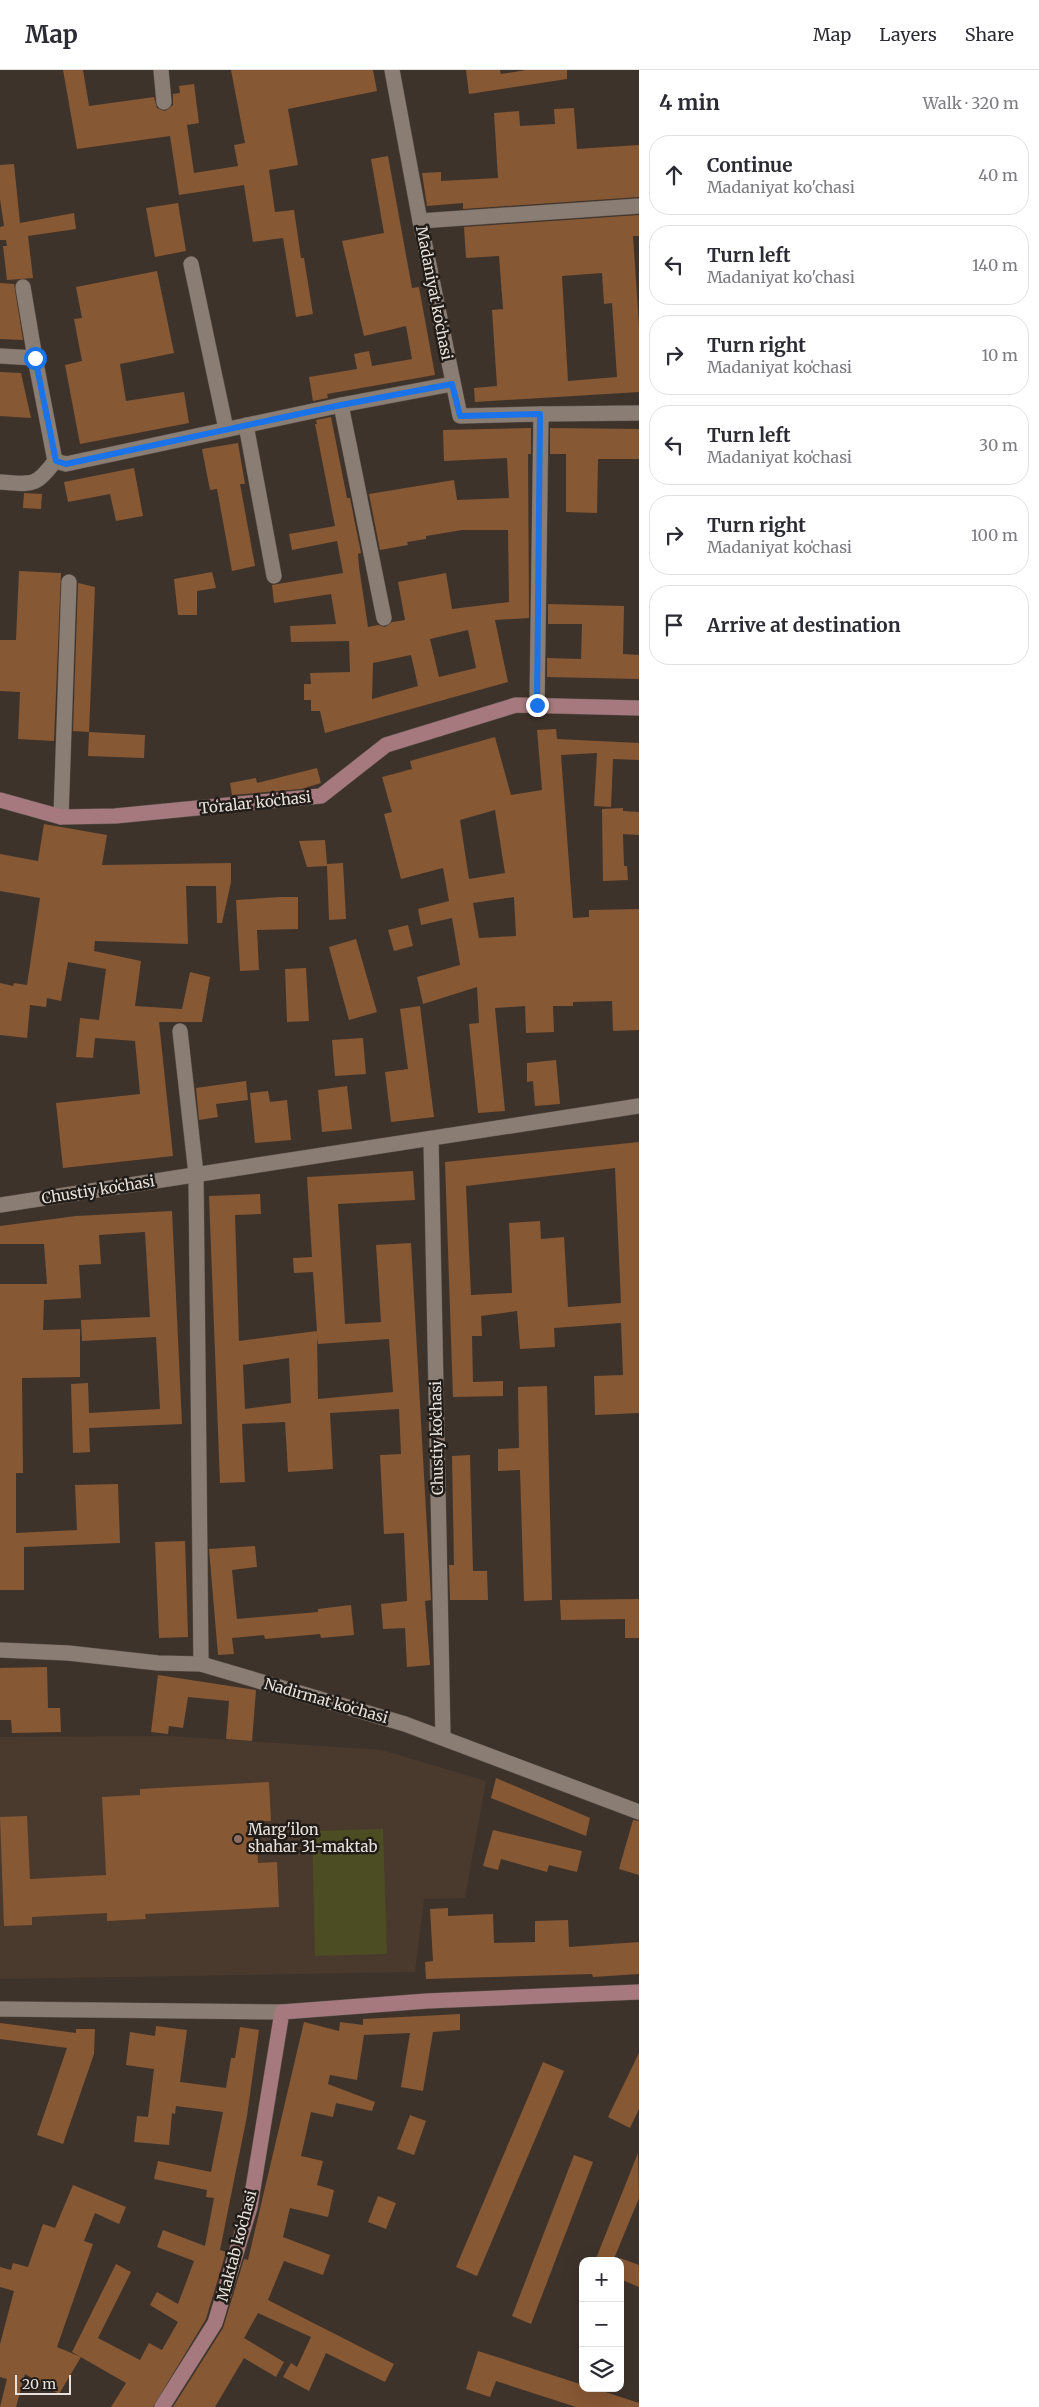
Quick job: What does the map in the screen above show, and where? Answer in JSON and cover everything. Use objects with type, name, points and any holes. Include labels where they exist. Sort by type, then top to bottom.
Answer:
[{"type":"street","points":[[161,70],[164,102]]},
{"type":"street","name":"Madaniyat koʻchasi","points":[[392,70],[452,384],[460,416],[540,414]]},
{"type":"street","points":[[420,221],[639,206]]},
{"type":"street","points":[[191,264],[226,429]]},
{"type":"street","points":[[0,482],[32,484],[42,479],[56,461],[23,287]]},
{"type":"street","points":[[0,356],[35,358]]},
{"type":"street","points":[[56,461],[66,464],[341,405],[452,384]]},
{"type":"street","points":[[341,405],[384,618]]},
{"type":"street","points":[[537,705],[540,414],[639,413]]},
{"type":"street","points":[[246,425],[274,576]]},
{"type":"street","points":[[61,817],[69,582]]},
{"type":"street","name":"Toʻralar koʻchasi","points":[[0,800],[61,817],[115,816],[321,796],[386,745],[516,705],[639,708]]},
{"type":"street","points":[[180,1031],[196,1174],[202,1664]]},
{"type":"street","name":"Chustiy koʻchasi","points":[[0,1205],[639,1106]]},
{"type":"street","name":"Chustiy koʻchasi","points":[[431,1139],[443,1738]]},
{"type":"street","name":"Nadirmat koʻchasi","points":[[0,1650],[68,1653],[158,1663],[202,1664],[405,1724],[639,1812]]},
{"type":"street","points":[[0,2009],[282,2012],[427,2001],[639,1992]]},
{"type":"street","name":"Maktab koʻchasi","points":[[162,2407],[215,2323],[250,2207],[282,2012]]},
{"type":"shaded area","name":"Marg'ilon shahar 31-maktab","points":[[170,1736],[382,1750],[486,1781],[465,1898],[424,1899],[415,1972],[0,1979],[0,1737]]},
{"type":"shaded area","points":[[383,1829],[387,1954],[315,1956],[312,1831]]},
{"type":"building","points":[[63,70],[83,70],[89,106],[154,97],[157,108],[165,111],[173,105],[173,94],[180,93],[179,86],[194,84],[199,123],[187,125],[194,173],[238,166],[234,145],[245,143],[231,70],[373,70],[377,91],[288,109],[298,165],[269,170],[275,212],[294,210],[301,258],[304,258],[313,314],[296,317],[283,238],[253,242],[244,185],[179,195],[170,136],[77,149]]},
{"type":"building","points":[[466,70],[500,70],[501,74],[526,70],[567,70],[567,79],[469,94]]},
{"type":"building","points":[[574,108],[577,149],[639,145],[639,197],[463,209],[463,203],[427,206],[422,173],[441,172],[441,181],[498,178],[494,113],[519,111],[520,126],[555,124],[554,109]]},
{"type":"building","points":[[388,156],[412,288],[419,287],[435,375],[327,394],[328,398],[313,401],[309,377],[357,369],[354,354],[369,351],[372,366],[412,359],[406,326],[364,336],[342,241],[384,233],[371,159]]},
{"type":"building","points":[[14,164],[20,223],[74,213],[76,229],[28,236],[33,278],[7,280],[3,246],[7,246],[6,240],[0,240],[0,227],[4,226],[0,199],[0,165]]},
{"type":"building","points":[[178,203],[186,251],[155,257],[146,208]]},
{"type":"building","points":[[639,215],[639,236],[633,236],[639,326],[639,392],[475,402],[474,388],[497,386],[492,310],[503,309],[499,256],[466,258],[464,227]],"holes":[[[602,273],[604,304],[612,303],[617,377],[568,381],[562,276]]]},
{"type":"building","points":[[157,271],[174,353],[120,364],[126,401],[184,392],[189,423],[80,444],[65,365],[82,361],[74,319],[82,318],[76,287]]},
{"type":"building","points":[[0,283],[14,284],[23,340],[0,339]]},
{"type":"building","points":[[0,372],[21,373],[31,418],[0,416]]},
{"type":"building","points":[[331,417],[347,498],[350,498],[361,553],[358,554],[359,567],[368,627],[378,625],[385,627],[392,622],[405,620],[398,582],[446,573],[452,609],[509,602],[508,530],[462,530],[426,536],[426,539],[407,542],[408,545],[380,550],[369,494],[454,480],[457,500],[509,498],[507,458],[444,461],[443,430],[531,428],[531,454],[528,454],[529,618],[495,620],[508,682],[325,733],[320,711],[311,711],[311,700],[304,700],[304,684],[311,684],[310,673],[350,672],[349,641],[291,642],[290,626],[336,624],[331,594],[274,603],[272,585],[343,573],[337,541],[292,550],[289,534],[335,526],[315,424],[317,424],[316,420]],"holes":[[[468,630],[476,668],[439,677],[430,639]],[[411,655],[418,686],[372,699],[373,663]]]},
{"type":"building","points":[[550,428],[639,429],[639,459],[598,459],[597,513],[566,512],[566,454],[550,454]]},
{"type":"building","points":[[238,443],[245,484],[240,484],[255,566],[232,571],[217,489],[210,490],[202,449]]},
{"type":"building","points":[[134,468],[143,516],[116,521],[110,494],[68,502],[64,482]]},
{"type":"building","points":[[24,493],[42,494],[41,509],[23,508]]},
{"type":"building","points":[[19,571],[61,573],[54,741],[18,739],[20,692],[0,691],[0,640],[16,640]]},
{"type":"building","points":[[212,572],[216,588],[197,591],[197,615],[178,615],[174,579]]},
{"type":"building","points":[[78,583],[95,587],[89,732],[73,731]]},
{"type":"building","points":[[548,604],[624,606],[623,654],[639,655],[639,679],[547,677],[547,658],[581,659],[582,624],[548,624]]},
{"type":"building","points":[[556,729],[557,739],[639,743],[639,760],[613,759],[611,807],[594,806],[597,753],[561,755],[573,918],[589,917],[589,910],[639,909],[639,1030],[613,1031],[612,1001],[573,1002],[573,1006],[553,1006],[554,1032],[526,1033],[525,1006],[495,1008],[505,1111],[478,1113],[469,1024],[479,1023],[477,987],[423,1004],[417,977],[460,965],[452,918],[421,925],[418,909],[449,901],[443,868],[401,879],[384,814],[392,812],[382,777],[412,769],[410,761],[495,737],[511,795],[542,790],[537,730]],"holes":[[[495,810],[505,873],[469,879],[460,820]],[[514,897],[516,936],[479,938],[473,903]]]},
{"type":"building","points":[[89,732],[145,735],[144,758],[88,756]]},
{"type":"building","points":[[317,768],[321,783],[301,789],[232,795],[230,783],[256,778],[257,783]]},
{"type":"building","points":[[623,808],[623,811],[639,812],[639,835],[623,834],[624,866],[627,866],[628,880],[603,881],[602,809]]},
{"type":"building","points":[[44,824],[107,835],[102,865],[231,863],[231,882],[222,923],[217,923],[216,886],[186,886],[188,944],[95,941],[94,951],[141,961],[135,1006],[182,1009],[190,972],[210,977],[202,1022],[159,1022],[173,1156],[63,1168],[56,1103],[140,1094],[135,1041],[95,1038],[93,1058],[76,1057],[80,1018],[99,1020],[106,969],[68,962],[61,1001],[47,998],[46,1007],[30,1005],[27,1038],[0,1035],[0,983],[13,986],[14,983],[27,985],[40,898],[0,891],[0,854],[38,861]]},
{"type":"building","points":[[325,840],[327,864],[343,863],[346,919],[329,920],[327,866],[307,867],[299,841]]},
{"type":"building","points":[[298,897],[298,929],[257,930],[259,970],[240,971],[236,900]]},
{"type":"building","points":[[408,925],[413,946],[394,951],[388,930]]},
{"type":"building","points":[[356,939],[377,1012],[349,1020],[329,947]]},
{"type":"building","points":[[306,968],[309,1021],[287,1022],[285,969]]},
{"type":"building","points":[[420,1006],[434,1117],[391,1122],[385,1072],[408,1069],[400,1009]]},
{"type":"building","points":[[363,1038],[366,1074],[335,1076],[332,1040]]},
{"type":"building","points":[[556,1060],[560,1104],[535,1106],[533,1081],[527,1082],[527,1063]]},
{"type":"building","points":[[246,1081],[248,1100],[216,1104],[218,1117],[199,1120],[196,1088]]},
{"type":"building","points":[[347,1086],[352,1129],[322,1132],[318,1090]]},
{"type":"building","points":[[268,1091],[270,1102],[287,1100],[291,1140],[255,1143],[250,1093]]},
{"type":"building","points":[[639,1142],[639,1413],[595,1415],[594,1376],[623,1375],[621,1323],[554,1328],[555,1347],[520,1349],[517,1311],[481,1316],[482,1336],[472,1336],[473,1382],[503,1381],[503,1396],[453,1397],[445,1162]],"holes":[[[615,1168],[621,1303],[568,1307],[564,1237],[541,1239],[540,1221],[509,1223],[512,1293],[471,1295],[466,1186]]]},
{"type":"building","points":[[413,1171],[415,1200],[338,1204],[345,1324],[381,1322],[376,1245],[411,1243],[431,1600],[425,1601],[430,1665],[407,1667],[405,1628],[383,1629],[381,1604],[407,1601],[404,1533],[384,1534],[380,1455],[401,1454],[399,1409],[330,1413],[333,1469],[288,1472],[285,1422],[242,1424],[245,1482],[220,1483],[209,1196],[260,1194],[261,1214],[235,1215],[239,1341],[317,1331],[313,1272],[294,1273],[293,1258],[312,1257],[307,1177]],"holes":[[[317,1338],[318,1344],[389,1339],[393,1392],[318,1399]],[[289,1358],[291,1403],[245,1409],[243,1365]]]},
{"type":"building","points":[[172,1211],[182,1424],[89,1428],[90,1452],[73,1453],[71,1384],[88,1383],[89,1413],[160,1409],[156,1337],[82,1341],[81,1320],[150,1317],[145,1232],[99,1235],[101,1264],[79,1265],[81,1298],[44,1300],[43,1330],[80,1329],[80,1377],[22,1378],[23,1473],[16,1473],[16,1533],[77,1530],[75,1485],[118,1484],[120,1543],[24,1547],[24,1590],[0,1590],[0,1284],[47,1284],[44,1244],[0,1244],[0,1226],[76,1216]]},
{"type":"building","points":[[547,1386],[552,1600],[524,1601],[520,1470],[498,1471],[498,1449],[519,1448],[518,1387]]},
{"type":"building","points":[[470,1455],[473,1571],[487,1571],[488,1600],[450,1600],[449,1565],[454,1565],[452,1456]]},
{"type":"building","points":[[185,1541],[188,1637],[159,1638],[155,1542]]},
{"type":"building","points":[[255,1546],[257,1567],[232,1570],[237,1619],[318,1612],[318,1609],[351,1605],[354,1635],[321,1638],[320,1634],[265,1639],[264,1635],[232,1638],[234,1654],[218,1655],[209,1549]]},
{"type":"building","points":[[639,1599],[639,1638],[625,1638],[625,1619],[561,1620],[560,1600]]},
{"type":"building","points":[[47,1667],[48,1708],[60,1708],[61,1732],[12,1733],[11,1720],[0,1720],[0,1668]]},
{"type":"building","points":[[158,1675],[256,1690],[252,1741],[226,1739],[229,1701],[188,1697],[183,1728],[169,1726],[168,1734],[151,1732]]},
{"type":"building","points":[[496,1778],[590,1818],[586,1836],[491,1798]]},
{"type":"building","points":[[269,1782],[271,1821],[256,1821],[258,1863],[277,1862],[279,1907],[145,1914],[146,1919],[107,1921],[107,1913],[32,1917],[32,1925],[4,1926],[0,1817],[27,1816],[30,1879],[106,1875],[102,1797],[140,1795],[140,1789]]},
{"type":"building","points":[[633,1820],[639,1821],[639,1875],[619,1869]]},
{"type":"building","points":[[493,1830],[582,1851],[577,1872],[549,1865],[547,1872],[501,1859],[498,1870],[483,1866]]},
{"type":"building","points":[[448,1908],[448,1916],[493,1914],[494,1943],[535,1942],[535,1921],[568,1920],[569,1947],[639,1942],[639,1974],[593,1977],[592,1974],[426,1979],[425,1962],[433,1961],[430,1909]]},
{"type":"building","points":[[460,2014],[460,2030],[433,2032],[423,2091],[401,2087],[410,2033],[364,2035],[357,2080],[330,2075],[328,2084],[375,2102],[372,2111],[336,2103],[333,2117],[311,2112],[301,2156],[323,2161],[317,2185],[334,2190],[328,2217],[290,2208],[283,2237],[330,2255],[323,2275],[284,2261],[268,2300],[394,2364],[385,2382],[326,2353],[309,2391],[283,2377],[291,2363],[297,2367],[311,2337],[258,2313],[244,2338],[284,2362],[276,2377],[244,2358],[215,2407],[173,2407],[223,2328],[244,2259],[248,2260],[304,2022],[339,2031],[340,2022],[363,2025],[363,2019]]},
{"type":"building","points":[[0,2023],[76,2033],[76,2029],[95,2029],[94,2054],[63,2144],[37,2135],[67,2048],[0,2039]]},
{"type":"building","points":[[156,2026],[187,2030],[180,2082],[226,2088],[231,2058],[235,2058],[240,2027],[259,2030],[247,2116],[220,2250],[226,2252],[206,2319],[153,2407],[111,2407],[126,2383],[72,2352],[116,2264],[131,2272],[98,2338],[140,2360],[149,2343],[162,2350],[178,2322],[150,2305],[157,2292],[178,2304],[194,2261],[157,2247],[163,2230],[205,2246],[214,2198],[206,2197],[207,2190],[154,2179],[158,2161],[211,2172],[223,2112],[176,2106],[175,2114],[172,2113],[169,2145],[134,2142],[137,2116],[148,2117],[154,2069],[126,2065],[130,2032],[155,2036]]},
{"type":"building","points":[[639,2053],[639,2109],[630,2128],[608,2117]]},
{"type":"building","points":[[543,2062],[564,2071],[477,2276],[456,2267]]},
{"type":"building","points":[[410,2115],[426,2121],[414,2155],[397,2149]]},
{"type":"building","points":[[638,2153],[639,2198],[615,2257],[597,2257]]},
{"type":"building","points":[[574,2155],[593,2162],[531,2324],[512,2316]]},
{"type":"building","points":[[73,2185],[126,2207],[119,2224],[95,2213],[84,2241],[93,2244],[57,2347],[81,2357],[59,2394],[25,2374],[16,2407],[0,2407],[7,2379],[0,2377],[0,2344],[14,2291],[0,2287],[0,2267],[11,2270],[13,2263],[28,2267],[43,2224],[55,2228]]},
{"type":"building","points":[[378,2196],[396,2203],[386,2229],[368,2222]]},
{"type":"building","points":[[624,2259],[639,2265],[639,2287],[624,2281]]},
{"type":"building","points":[[478,2351],[579,2384],[579,2392],[605,2392],[639,2403],[639,2407],[576,2407],[496,2381],[490,2397],[466,2389]]},
{"type":"place","name":"Marg'ilon shahar 31-maktab","points":[[238,1839]]},
{"type":"route","points":[[35,358],[56,461],[66,464],[341,405],[452,384],[460,416],[540,414],[537,705]]}]
